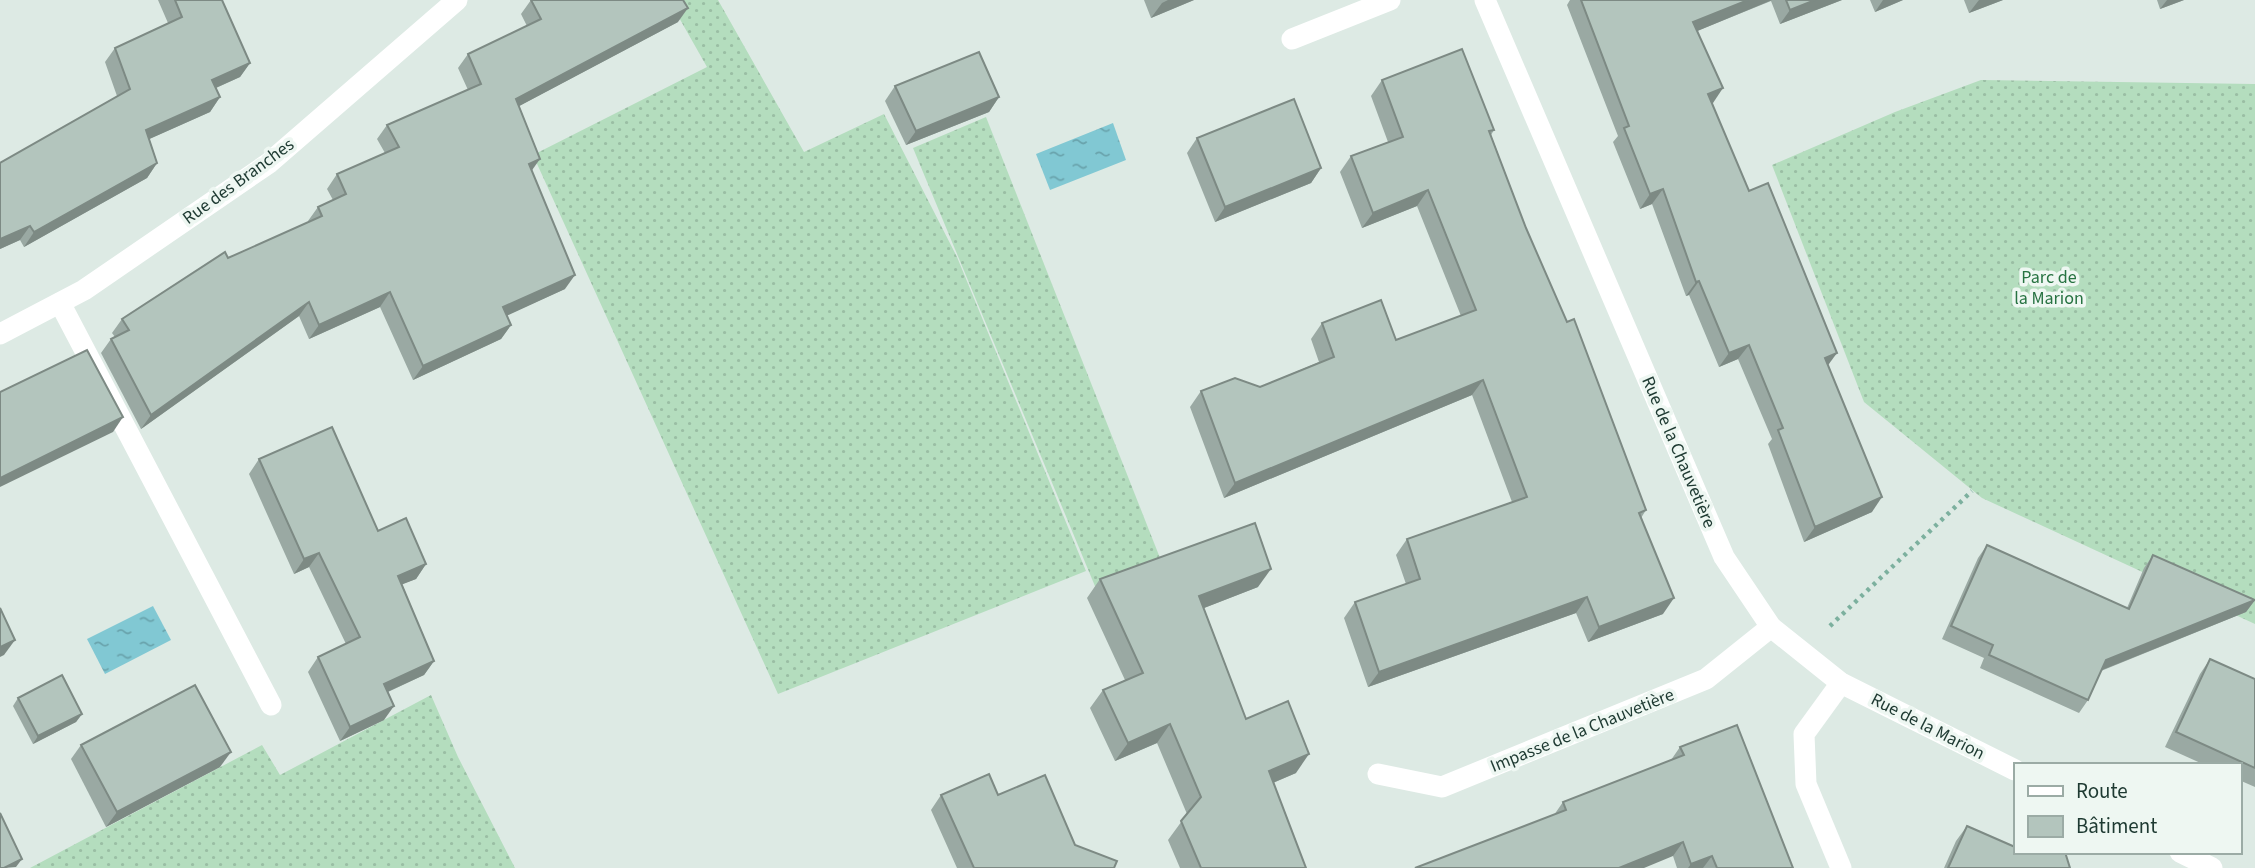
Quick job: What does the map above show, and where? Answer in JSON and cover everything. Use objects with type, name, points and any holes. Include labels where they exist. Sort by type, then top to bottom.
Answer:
[{"type":"street","name":"Rue des Branches","points":[[0,334],[84,290],[269,163],[457,0]]},
{"type":"street","points":[[1292,39],[1390,0]]},
{"type":"street","name":"Rue de la Chauvetière","points":[[1485,0],[1724,556],[1771,627],[1841,683]]},
{"type":"street","points":[[60,303],[271,705]]},
{"type":"street","name":"Impasse de la Chauvetière","points":[[1378,774],[1442,787],[1706,679],[1771,627]]},
{"type":"street","points":[[1841,683],[1804,734],[1806,784],[1841,868]]},
{"type":"street","name":"Rue de la Marion","points":[[1841,683],[2014,770]]},
{"type":"street","points":[[2184,854],[2212,868]]},
{"type":"path","points":[[1801,652],[1972,491]]},
{"type":"green space","points":[[669,0],[718,0],[804,152],[884,114],[957,257],[1086,571],[778,694],[533,155],[707,67]]},
{"type":"green space","name":"Parc de la Marion","points":[[1981,80],[2255,84],[2255,624],[1982,498],[1864,402],[1772,165],[1895,112]]},
{"type":"green space","points":[[986,117],[1162,563],[1097,591],[913,148]]},
{"type":"green space","points":[[431,695],[458,757],[515,868],[30,868],[262,745],[280,775]]},
{"type":"water","points":[[1113,123],[1126,160],[1050,190],[1036,154]]},
{"type":"water","points":[[153,606],[171,640],[105,674],[87,639]]},
{"type":"building","points":[[175,0],[222,0],[250,63],[212,80],[220,97],[146,130],[157,163],[34,232],[30,226],[0,239],[0,163],[130,89],[115,48],[182,17]]},
{"type":"building","points":[[531,0],[683,0],[688,8],[516,99],[540,159],[529,164],[575,275],[503,307],[511,325],[423,366],[390,292],[319,325],[309,302],[151,415],[111,339],[129,330],[122,319],[225,252],[228,258],[322,216],[318,207],[346,194],[337,174],[399,147],[387,125],[481,84],[468,54],[541,19]]},
{"type":"building","points":[[1581,0],[1748,0],[1693,22],[1723,88],[1708,94],[1749,191],[1768,183],[1837,353],[1825,358],[1882,497],[1815,527],[1778,430],[1783,428],[1749,345],[1729,353],[1699,281],[1696,282],[1663,189],[1650,194],[1624,128],[1629,126]]},
{"type":"building","points":[[1786,0],[1815,0],[1790,10]]},
{"type":"building","points":[[1462,49],[1494,130],[1489,131],[1526,228],[1567,322],[1574,319],[1646,510],[1639,513],[1674,598],[1599,627],[1587,597],[1379,672],[1355,602],[1420,579],[1407,539],[1527,497],[1483,380],[1235,483],[1201,391],[1235,378],[1260,387],[1334,357],[1322,323],[1381,300],[1396,340],[1476,310],[1428,190],[1373,213],[1351,156],[1403,137],[1382,80]]},
{"type":"building","points":[[979,52],[999,97],[916,131],[895,86]]},
{"type":"building","points":[[1294,99],[1321,168],[1225,207],[1197,138]]},
{"type":"building","points":[[87,350],[123,417],[0,478],[0,392]]},
{"type":"building","points":[[332,427],[378,531],[406,518],[426,564],[398,576],[434,661],[384,684],[394,706],[350,727],[318,657],[360,637],[319,553],[304,559],[259,459]]},
{"type":"building","points":[[1255,523],[1271,569],[1199,596],[1246,719],[1288,701],[1309,754],[1269,771],[1306,868],[1201,868],[1181,821],[1201,797],[1170,724],[1128,743],[1103,690],[1143,673],[1100,579]]},
{"type":"building","points":[[1987,545],[2129,609],[2153,555],[2255,600],[2106,660],[2088,700],[1989,655],[1993,645],[1951,626]]},
{"type":"building","points":[[0,608],[15,640],[0,647]]},
{"type":"building","points":[[2210,659],[2255,679],[2255,768],[2176,732]]},
{"type":"building","points":[[62,675],[82,714],[38,736],[18,698]]},
{"type":"building","points":[[195,685],[231,752],[117,812],[81,745]]},
{"type":"building","points":[[1737,725],[1793,868],[1717,868],[1712,856],[1691,864],[1683,842],[1619,868],[1415,868],[1566,810],[1563,802],[1684,755],[1680,747]]},
{"type":"building","points":[[989,774],[998,795],[1045,775],[1075,845],[1117,861],[1114,868],[974,868],[941,795]]},
{"type":"building","points":[[0,813],[22,859],[4,868],[0,868]]},
{"type":"building","points":[[1967,826],[2014,847],[2014,854],[2066,854],[2070,868],[1948,868]]}]
